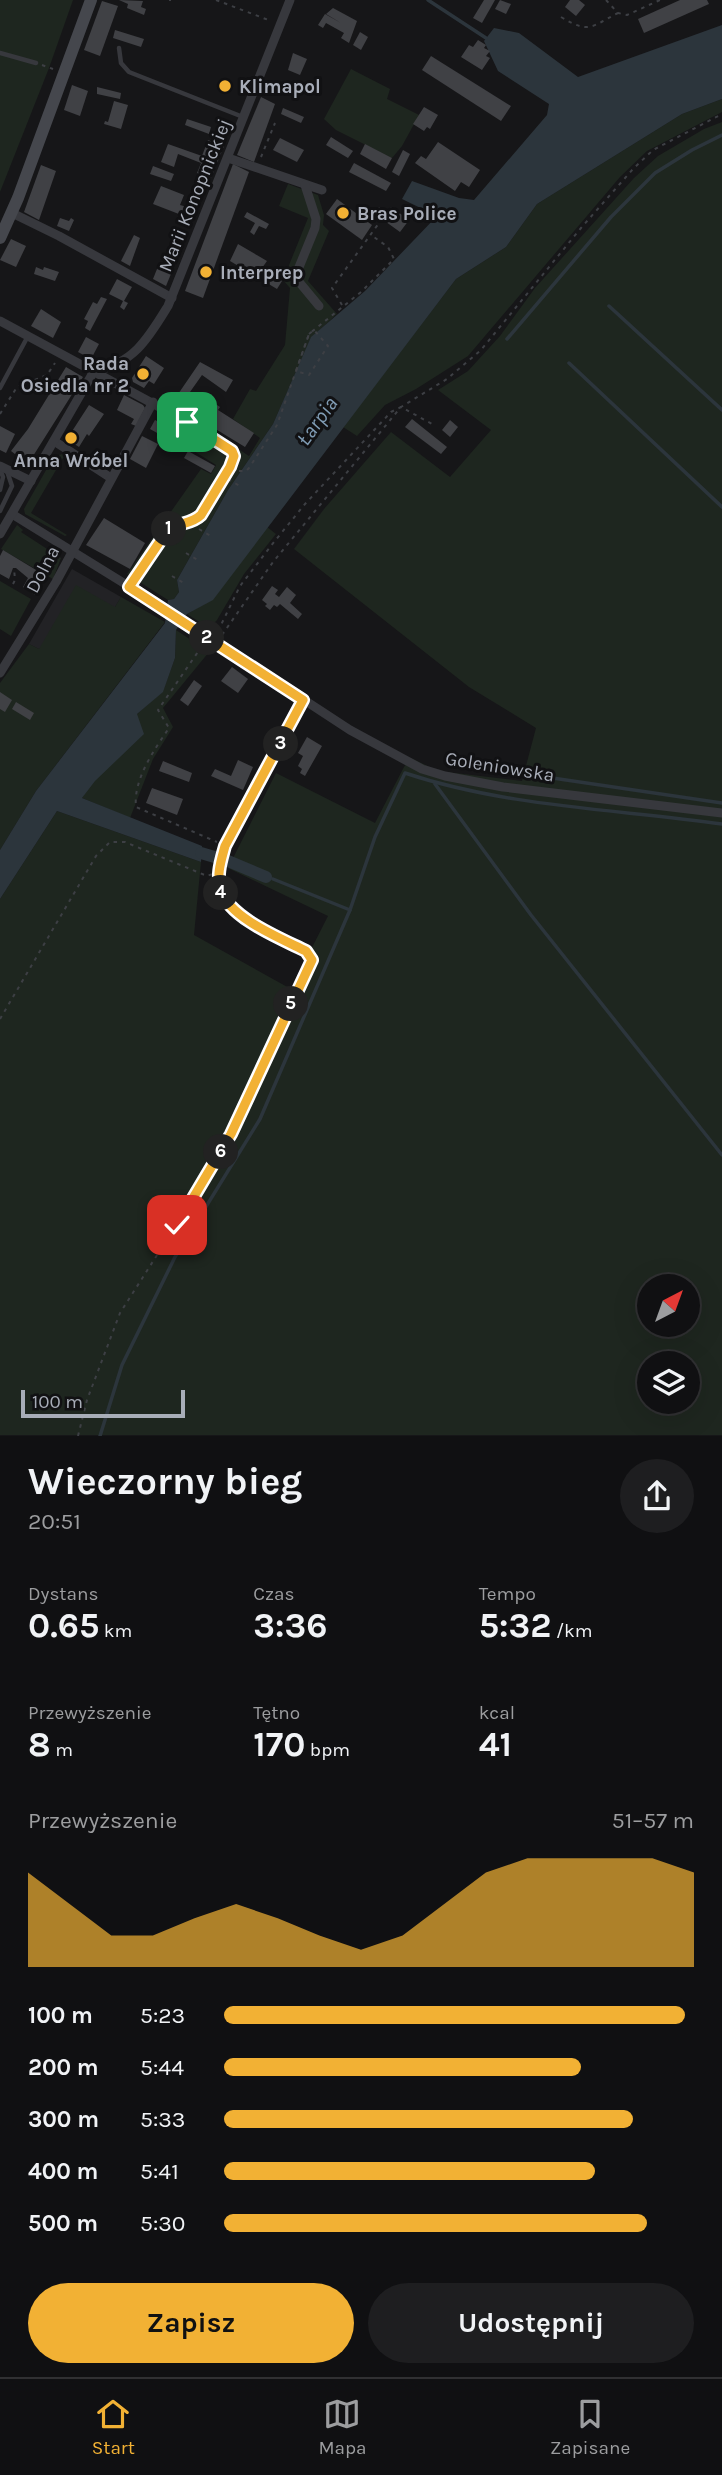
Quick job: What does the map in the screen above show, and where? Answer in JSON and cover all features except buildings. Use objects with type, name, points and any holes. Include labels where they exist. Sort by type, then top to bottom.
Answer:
[{"type":"main road","points":[[0,238],[12,213],[91,0]]},
{"type":"street","name":"Marii Konopnickiej","points":[[94,371],[108,369],[141,348],[172,298],[290,0]]},
{"type":"street","points":[[228,158],[322,190]]},
{"type":"street","points":[[305,185],[316,219],[315,228],[295,277],[319,306]]},
{"type":"street","points":[[12,213],[172,298]]},
{"type":"street","points":[[0,321],[200,429]]},
{"type":"street","points":[[0,534],[94,371]]},
{"type":"street","name":"Dolna","points":[[0,673],[56,582],[153,402]]},
{"type":"street","points":[[54,441],[111,478]]},
{"type":"street","points":[[1,467],[31,481]]},
{"type":"street","points":[[12,514],[129,587]]},
{"type":"street","name":"Goleniowska","points":[[129,587],[303,700],[391,754],[422,769],[503,787],[722,813]]},
{"type":"lane","points":[[119,48],[121,64],[129,72],[244,117]]},
{"type":"lane","points":[[0,53],[36,63]]},
{"type":"lane","points":[[0,388],[28,335]]},
{"type":"lane","points":[[0,491],[3,477],[1,467]]},
{"type":"lane","points":[[0,511],[12,486],[9,474],[1,467]]},
{"type":"lane","points":[[225,846],[303,700]]},
{"type":"path","points":[[216,0],[281,25]]},
{"type":"path","points":[[606,0],[618,13],[627,15],[660,0]]},
{"type":"path","points":[[561,17],[579,28],[589,28],[618,13]]},
{"type":"path","points":[[36,63],[57,71]]},
{"type":"path","points":[[213,641],[240,586],[274,542],[305,504],[391,412],[447,379],[481,349],[581,228],[653,150],[722,114]]},
{"type":"path","points":[[256,168],[275,123]]},
{"type":"path","points":[[342,306],[332,288],[379,223]]},
{"type":"path","points":[[230,467],[246,471],[277,425],[309,334],[361,292],[394,259],[388,247],[370,235]]},
{"type":"path","points":[[296,371],[309,375],[328,346],[314,330]]},
{"type":"path","points":[[0,414],[17,387],[47,375],[57,359]]},
{"type":"path","points":[[401,407],[432,424]]},
{"type":"path","points":[[227,627],[273,562],[401,407]]},
{"type":"path","points":[[129,587],[167,531],[174,525],[195,521],[201,515],[230,467],[234,456],[232,451],[200,429]]},
{"type":"path","points":[[228,479],[240,486]]},
{"type":"path","points":[[200,529],[211,536]]},
{"type":"path","points":[[186,553],[198,560]]},
{"type":"path","points":[[13,584],[14,568]]},
{"type":"path","points":[[172,576],[184,583]]},
{"type":"path","points":[[78,1436],[87,1401],[120,1313],[205,1180],[231,1134],[312,960],[306,951],[249,921],[229,905],[221,891],[218,872],[225,846],[136,807],[135,797],[150,757],[169,728],[158,710],[201,648]]},
{"type":"path","points":[[0,1018],[96,856],[110,842],[125,842],[207,876],[218,872]]},
{"type":"shaded area","points":[[0,0],[73,0],[0,192]]},
{"type":"shaded area","points":[[351,69],[390,89],[387,99],[419,115],[392,158],[336,130],[324,119]]},
{"type":"shaded area","points":[[722,99],[722,112],[647,151],[620,177],[468,356],[385,405],[357,436],[343,427],[456,279],[506,247],[537,204],[682,114]]},
{"type":"shaded area","points":[[722,122],[722,1435],[0,1435],[0,899],[57,811],[201,862],[194,935],[291,989],[328,916],[228,868],[276,773],[375,823],[411,758],[438,771],[522,781],[536,728],[469,687],[294,549],[324,509],[391,432],[450,477],[491,430],[438,390],[468,371],[500,336],[535,288],[634,178],[658,156],[704,129]]},
{"type":"shaded area","points":[[288,184],[318,195],[324,215],[323,225],[329,231],[308,281],[337,314],[311,338],[273,424],[228,490],[177,580],[179,592],[174,599],[168,600],[127,574],[201,469],[211,474],[216,465],[189,448],[202,425],[249,456],[260,438],[233,419],[250,389],[256,391],[285,345],[290,288],[283,280],[308,218],[279,206]]},
{"type":"shaded area","points":[[54,456],[70,456],[63,458],[31,513],[67,535],[65,536],[25,514],[24,509]]},
{"type":"shaded area","points":[[17,525],[23,530],[21,532],[61,558],[53,579],[1,549]]},
{"type":"shaded area","points":[[267,527],[276,534],[244,574],[217,620],[209,628],[187,614],[213,599]]},
{"type":"shaded area","points":[[72,569],[121,597],[115,607],[39,649],[29,644]]},
{"type":"shaded area","points":[[0,581],[31,599],[11,636],[0,629]]},
{"type":"shaded area","points":[[76,585],[115,607],[121,597],[165,622],[36,791],[0,850],[0,683],[29,644],[39,649]]},
{"type":"shaded area","points":[[176,630],[209,652],[163,708],[173,727],[153,759],[130,818],[82,798],[137,714],[163,691],[175,658]]},
{"type":"water","name":"Łarpia","points":[[722,25],[722,99],[682,114],[537,204],[506,247],[456,279],[213,600],[187,614],[176,630],[175,658],[163,692],[137,714],[144,734],[95,781],[82,798],[202,846],[201,862],[57,811],[0,899],[0,850],[36,791],[165,623],[168,600],[174,599],[179,592],[177,580],[228,490],[273,424],[311,337],[365,291],[437,216],[402,199],[412,181],[459,198],[474,200],[547,115],[549,104],[498,71],[484,41],[494,28],[519,33],[578,77]]},
{"type":"waterway","points":[[428,0],[486,38]]},
{"type":"waterway","points":[[507,339],[611,217],[655,173],[722,135]]},
{"type":"waterway","points":[[609,306],[722,410]]},
{"type":"waterway","points":[[569,363],[722,507]]},
{"type":"waterway","points":[[273,879],[350,910],[375,837],[405,773],[522,800],[722,824]]},
{"type":"waterway","points":[[539,776],[722,803]]},
{"type":"waterway","points":[[435,784],[531,915],[722,1155]]},
{"type":"waterway","points":[[201,853],[266,877]]},
{"type":"waterway","points":[[100,1436],[122,1365],[175,1257],[260,1119],[350,910]]},
{"type":"place","name":"Klimapol","points":[[225,86]]},
{"type":"place","name":"Bras Police","points":[[343,213]]},
{"type":"place","name":"Interprep","points":[[206,272]]},
{"type":"place","name":"Rada Osiedla nr 2","points":[[143,374]]},
{"type":"place","name":"Anna Wróbel","points":[[71,438]]},
{"type":"route","points":[[177,1225],[231,1134],[312,960],[306,951],[249,921],[229,905],[221,891],[218,872],[225,846],[268,771],[303,700],[129,587],[167,531],[174,525],[195,521],[201,515],[234,456],[232,451],[187,422]]}]
